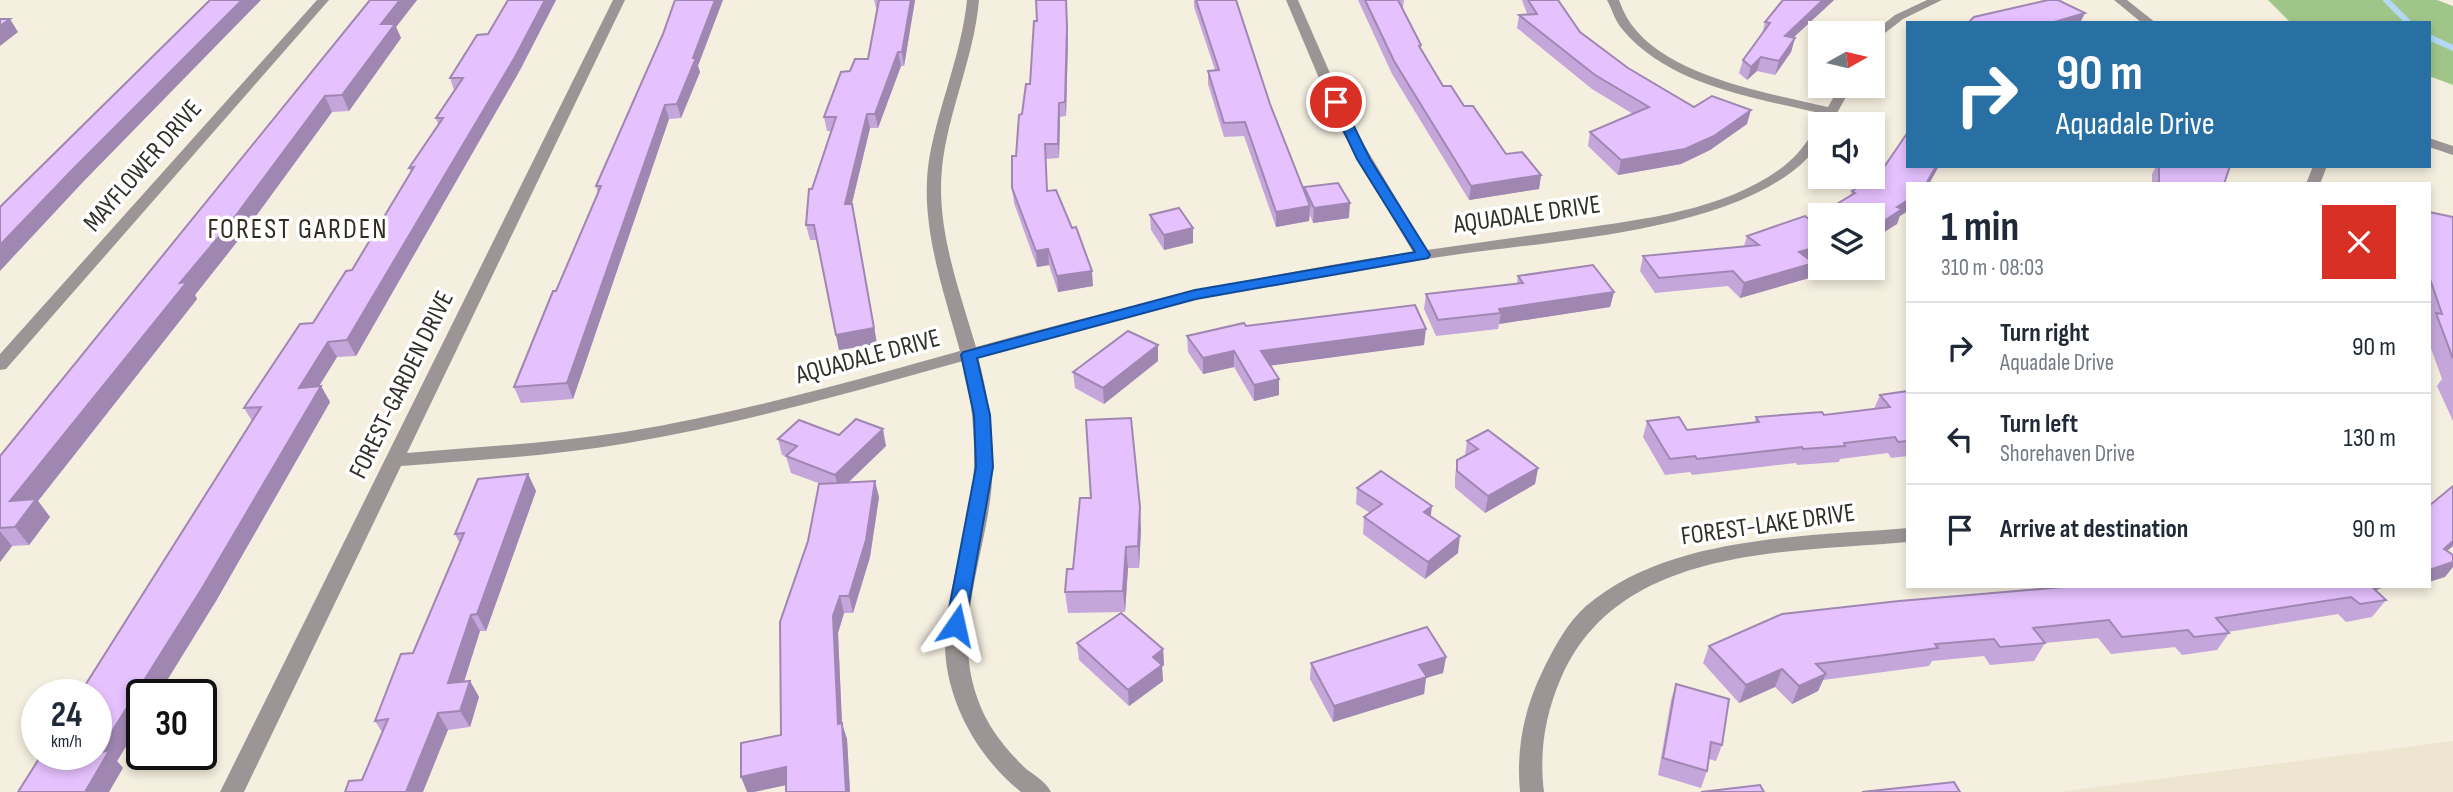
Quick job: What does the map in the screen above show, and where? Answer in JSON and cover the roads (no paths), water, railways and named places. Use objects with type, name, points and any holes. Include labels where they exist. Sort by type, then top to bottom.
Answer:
[{"type":"street","name":"MAYFLOWER DRIVE","points":[[0,365],[323,0]]},
{"type":"street","name":"FOREST-GARDEN DRIVE","points":[[232,792],[619,0]]},
{"type":"street","points":[[972,0],[966,56],[940,148],[934,187],[938,234],[982,415],[985,467],[956,625],[957,671],[964,698],[978,729],[996,754],[1039,792]]},
{"type":"street","points":[[1292,0],[1352,138],[1423,255]]},
{"type":"street","points":[[1613,0],[1620,19],[1635,38],[1682,68],[1809,112]]},
{"type":"street","points":[[1885,29],[1899,17],[1936,0]]},
{"type":"street","points":[[2120,0],[2147,21]]},
{"type":"street","points":[[2431,143],[2453,151]]},
{"type":"street","name":"AQUADALE DRIVE","points":[[395,460],[588,444],[656,433],[764,410],[1195,295],[1423,255],[1601,230],[1692,211],[1733,198],[1775,178],[1800,160],[1808,149]]},
{"type":"street","name":"FOREST-LAKE DRIVE","points":[[1532,792],[1529,751],[1538,703],[1567,642],[1592,612],[1611,597],[1657,573],[1698,559],[1906,535]]},
{"type":"waterway","points":[[2386,0],[2407,21]]},
{"type":"waterway","points":[[2431,38],[2453,48]]},
{"type":"district","name":"FOREST GARDEN","points":[[298,229]]}]
